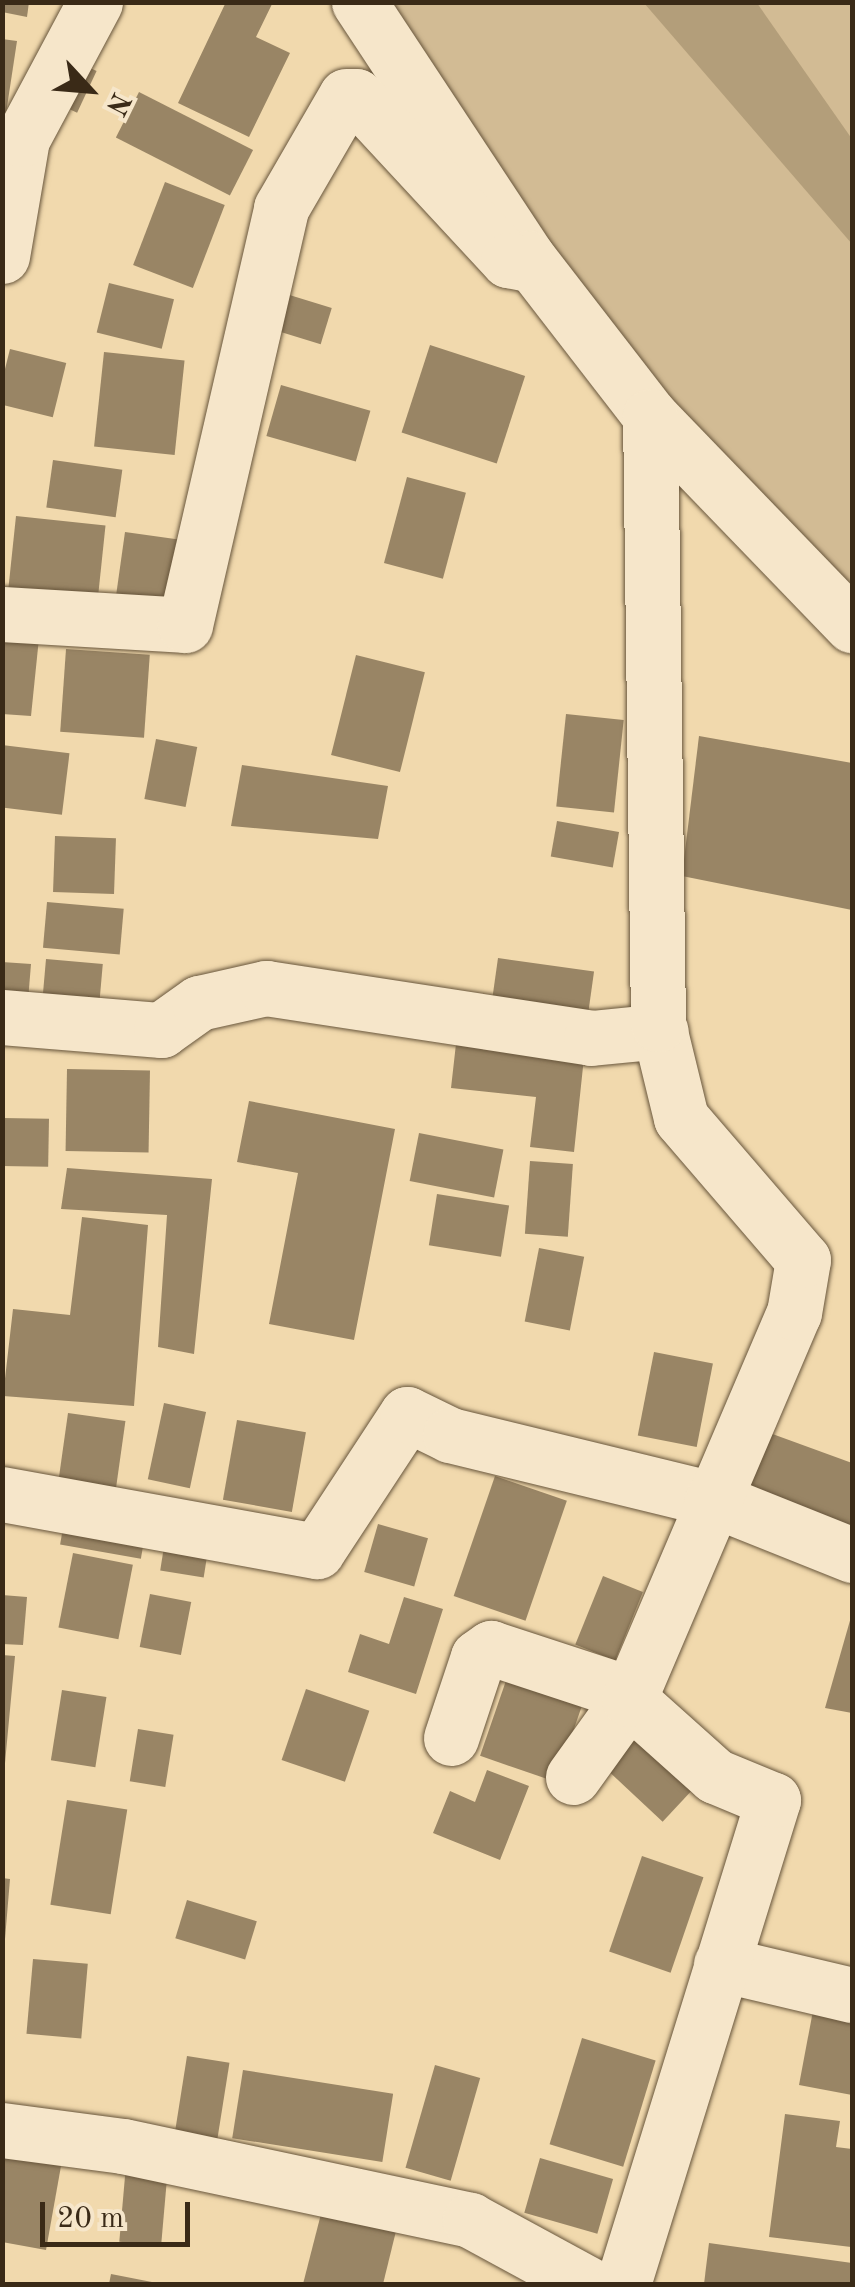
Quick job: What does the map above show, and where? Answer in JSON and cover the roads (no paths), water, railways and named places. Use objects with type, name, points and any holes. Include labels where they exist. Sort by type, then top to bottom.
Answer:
[{"type":"street","points":[[2,256],[22,140],[95,2]]},
{"type":"street","points":[[359,2],[533,264],[650,416],[852,624]]},
{"type":"street","points":[[2,614],[185,624],[282,208],[346,96],[356,96],[508,260],[533,264]]},
{"type":"street","points":[[573,1778],[630,1696],[794,1313],[803,1260],[681,1118],[660,1031],[650,416]]},
{"type":"street","points":[[2,1017],[161,1030],[199,1004],[266,988],[591,1038],[660,1031]]},
{"type":"street","points":[[2,1494],[318,1551],[407,1414],[450,1435],[712,1499],[852,1555]]},
{"type":"street","points":[[451,1738],[478,1657],[491,1648],[630,1696],[715,1776],[774,1800],[623,2284]]},
{"type":"street","points":[[721,1964],[852,1995]]},
{"type":"street","points":[[2,2130],[123,2146],[470,2220],[588,2284]]}]
